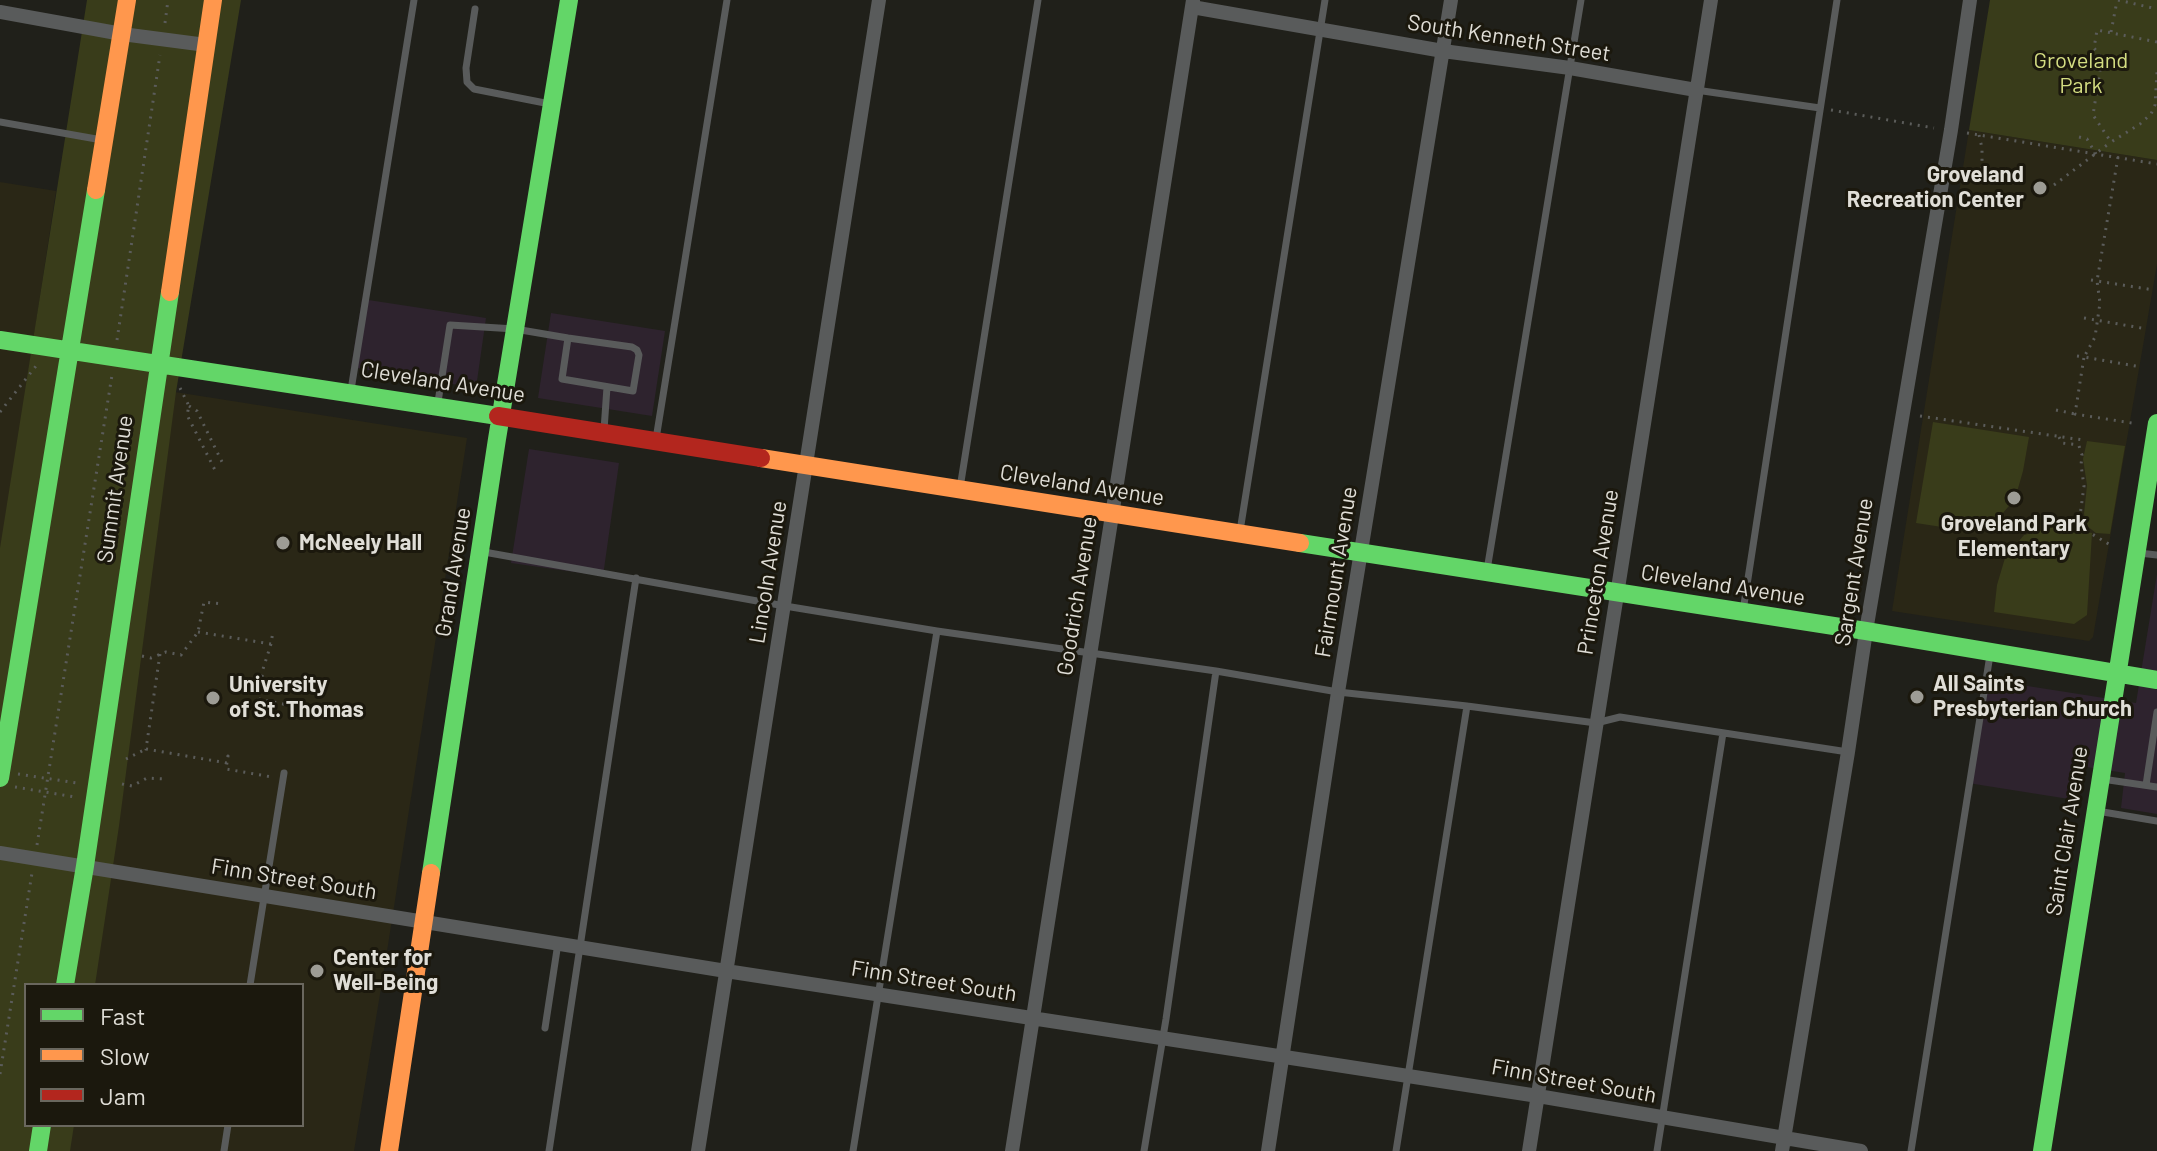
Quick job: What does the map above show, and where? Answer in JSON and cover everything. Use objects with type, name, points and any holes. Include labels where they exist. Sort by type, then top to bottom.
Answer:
[{"type":"street","points":[[9,779],[71,349],[127,0]]},
{"type":"street","name":"Summit Avenue","points":[[65,983],[213,0]]},
{"type":"street","name":"Grand Avenue","points":[[389,1151],[501,416],[569,0]]},
{"type":"street","name":"Lincoln Avenue","points":[[698,1151],[879,0]]},
{"type":"street","name":"Fairmount Avenue","points":[[1268,1151],[1338,692],[1451,0]]},
{"type":"street","name":"Princeton Avenue","points":[[1529,1151],[1711,0]]},
{"type":"street","name":"Sargent Avenue","points":[[1783,1144],[1970,0]]},
{"type":"street","name":"South Kenneth Street","points":[[1193,4],[1320,30],[1696,90]]},
{"type":"street","name":"Goodrich Avenue","points":[[1012,1151],[1193,4]]},
{"type":"street","points":[[0,12],[122,34],[206,45]]},
{"type":"street","name":"Cleveland Avenue","points":[[0,340],[351,392],[1866,631],[2157,680]]},
{"type":"street","name":"Saint Clair Avenue","points":[[2042,1151],[2157,423]]},
{"type":"street","name":"Finn Street South","points":[[0,853],[726,971],[1538,1096],[1783,1144],[1861,1151]]},
{"type":"street","points":[[38,1151],[42,1127]]},
{"type":"lane","points":[[351,392],[414,0]]},
{"type":"lane","points":[[656,441],[727,0]]},
{"type":"lane","points":[[960,490],[1038,0]]},
{"type":"lane","points":[[1239,533],[1325,0]]},
{"type":"lane","points":[[1487,572],[1581,0]]},
{"type":"lane","points":[[1742,613],[1837,0]]},
{"type":"lane","points":[[475,9],[466,68],[467,82],[474,89],[552,104]]},
{"type":"lane","name":"South Kenneth Street","points":[[1696,90],[1820,108]]},
{"type":"lane","points":[[0,122],[104,141]]},
{"type":"lane","points":[[437,406],[450,325],[515,329],[632,347],[639,355],[633,391],[562,379],[568,338]]},
{"type":"lane","points":[[604,432],[607,387]]},
{"type":"lane","points":[[481,551],[785,606],[1338,692],[1596,723],[1620,717],[1848,752]]},
{"type":"lane","points":[[2135,552],[2157,555]]},
{"type":"lane","points":[[549,1151],[636,578]]},
{"type":"lane","points":[[853,1151],[937,631]]},
{"type":"lane","points":[[1911,1151],[1990,652]]},
{"type":"lane","points":[[1144,1151],[1216,671]]},
{"type":"lane","points":[[1396,1151],[1467,706]]},
{"type":"lane","points":[[2146,785],[2157,712]]},
{"type":"lane","points":[[1657,1151],[1723,733]]},
{"type":"lane","points":[[250,983],[284,776]]},
{"type":"lane","points":[[2099,778],[2157,787]]},
{"type":"lane","points":[[2095,810],[2157,821]]},
{"type":"lane","points":[[545,1028],[558,943]]},
{"type":"lane","points":[[224,1151],[228,1127]]},
{"type":"path","points":[[0,1074],[168,0]]},
{"type":"path","points":[[2111,32],[2118,0],[2157,9]]},
{"type":"path","points":[[2111,142],[2093,115],[2102,58],[2094,48],[2097,30],[2157,42]]},
{"type":"path","points":[[2054,185],[2151,114],[2155,105],[2157,72]]},
{"type":"path","points":[[1820,108],[1934,128]]},
{"type":"path","points":[[1966,133],[2157,164]]},
{"type":"path","points":[[1979,135],[1982,177]]},
{"type":"path","points":[[2079,137],[2087,139],[2096,154]]},
{"type":"path","points":[[2075,414],[2084,357],[2095,337],[2098,321],[2100,303],[2097,281],[2118,157]]},
{"type":"path","points":[[2091,280],[2154,290]]},
{"type":"path","points":[[2084,318],[2147,329]]},
{"type":"path","points":[[2077,356],[2141,367]]},
{"type":"path","points":[[0,412],[36,366]]},
{"type":"path","points":[[180,388],[189,406],[197,411],[224,466]]},
{"type":"path","points":[[189,406],[187,415],[216,472]]},
{"type":"path","points":[[2056,410],[2132,423]]},
{"type":"path","points":[[1920,416],[2083,440],[2079,446],[2084,486],[2080,516],[2082,528],[2112,546]]},
{"type":"path","points":[[142,656],[151,658],[166,652],[181,655],[198,632],[204,602],[222,604]]},
{"type":"path","points":[[273,631],[259,699],[288,705]]},
{"type":"path","points":[[198,632],[271,644]]},
{"type":"path","points":[[146,749],[160,654]]},
{"type":"path","points":[[126,759],[146,749],[227,763],[228,756],[226,769],[284,776]]},
{"type":"path","points":[[122,784],[132,786],[147,778],[165,779]]},
{"type":"path","points":[[9,779],[77,783]]},
{"type":"path","points":[[9,779],[45,792],[75,797]]},
{"type":"shaded area","name":"Groveland Park Elementary","points":[[1969,130],[2157,160],[2157,264],[2093,637],[2089,641],[1892,611]]},
{"type":"shaded area","name":"University of St. Thomas","points":[[0,182],[56,191],[29,369],[467,438],[354,1151],[0,1151]]},
{"type":"shaded area","points":[[362,299],[486,318],[476,388],[351,367]]},
{"type":"shaded area","points":[[551,313],[665,331],[652,416],[538,398]]},
{"type":"shaded area","points":[[529,449],[619,463],[603,576],[511,563]]},
{"type":"shaded area","points":[[2157,574],[2157,814],[2121,808],[2125,773],[2074,765],[2069,799],[1968,783],[1983,679],[2136,703]]},
{"type":"green space","points":[[87,0],[241,0],[176,392],[95,983],[24,983],[24,1127],[74,1127],[70,1151],[0,1151],[0,548]]},
{"type":"green space","name":"Groveland Park","points":[[1990,0],[2157,0],[2157,160],[1969,130]]},
{"type":"green space","points":[[1933,422],[2029,437],[2015,499],[2002,514],[1976,528],[1916,523]]},
{"type":"green space","points":[[2087,441],[2125,446],[2110,534],[2096,533],[2087,526],[2084,514],[2087,485],[2083,459]]},
{"type":"green space","points":[[2058,526],[2092,533],[2087,615],[2074,624],[1994,612],[1997,585],[2005,558],[2024,535]]},
{"type":"traffic: fast","points":[[431,873],[497,439],[569,0]]},
{"type":"traffic: fast","points":[[0,778],[96,190]]},
{"type":"traffic: fast","points":[[65,983],[170,292]]},
{"type":"traffic: fast","points":[[0,340],[498,416]]},
{"type":"traffic: fast","points":[[2042,1151],[2157,423]]},
{"type":"traffic: fast","points":[[1300,543],[1866,631],[2157,680]]},
{"type":"traffic: fast","points":[[38,1151],[42,1127]]},
{"type":"traffic: slow","points":[[96,190],[127,0]]},
{"type":"traffic: slow","points":[[170,292],[213,0]]},
{"type":"traffic: slow","points":[[761,458],[1300,543]]},
{"type":"traffic: slow","points":[[389,1151],[431,873]]},
{"type":"traffic: jam","points":[[498,416],[761,458]]},
{"type":"place","name":"Groveland Recreation Center","points":[[2040,188]]},
{"type":"place","name":"Groveland Park Elementary","points":[[2014,498]]},
{"type":"place","name":"McNeely Hall","points":[[283,543]]},
{"type":"place","name":"All Saints Presbyterian Church","points":[[1917,697]]},
{"type":"place","name":"University of St. Thomas","points":[[213,698]]},
{"type":"place","name":"Center for Well-Being","points":[[317,971]]}]
